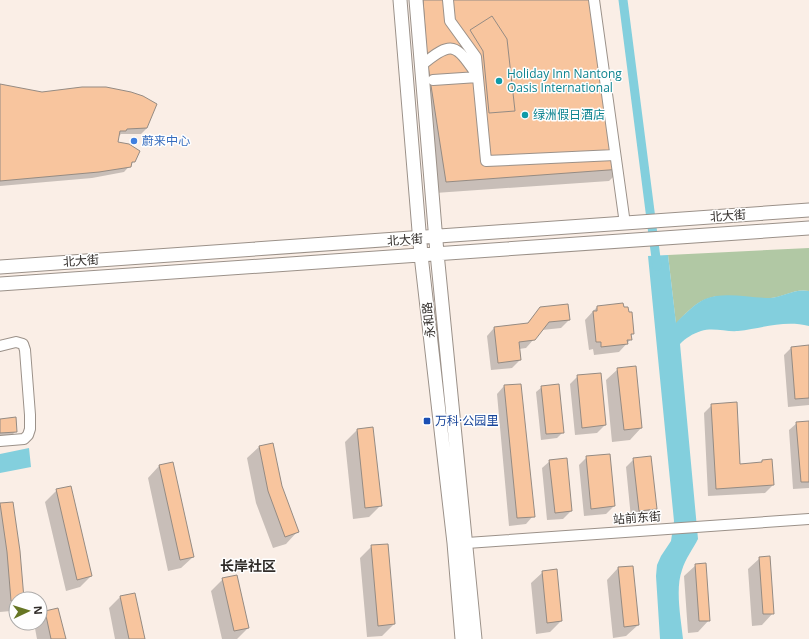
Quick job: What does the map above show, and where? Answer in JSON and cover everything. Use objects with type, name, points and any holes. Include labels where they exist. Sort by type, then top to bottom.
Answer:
[{"type":"main road","name":"永和路","points":[[400,0],[421,239],[421,255],[454,543],[462,639]]},
{"type":"main road","name":"永和路","points":[[416,0],[437,254],[475,639]]},
{"type":"main road","name":"北大街","points":[[0,267],[421,239],[809,210]]},
{"type":"main road","name":"北大街","points":[[0,284],[809,228]]},
{"type":"street","points":[[448,0],[450,21],[476,57],[486,161],[615,155]]},
{"type":"street","points":[[594,0],[625,224]]},
{"type":"street","points":[[422,65],[443,50],[455,49],[461,53],[478,77]]},
{"type":"street","points":[[433,80],[478,77]]},
{"type":"street","points":[[0,346],[16,342],[23,344],[30,415],[30,430],[24,439],[0,441]]},
{"type":"street","name":"站前东街","points":[[466,543],[809,519]]},
{"type":"green space","points":[[809,248],[809,291],[804,290],[771,298],[727,296],[711,297],[696,305],[676,324],[668,255]]},
{"type":"water","points":[[668,255],[676,323],[697,303],[720,295],[770,298],[804,290],[809,291],[809,326],[800,324],[782,324],[738,331],[706,330],[692,335],[680,344],[698,539],[685,562],[680,578],[679,604],[683,639],[660,639],[656,576],[657,565],[671,541],[674,521],[648,256]]},
{"type":"water","points":[[29,448],[31,467],[0,473],[0,454]]},
{"type":"building","name":"绿洲假日酒店","points":[[423,0],[598,0],[622,169],[446,182],[427,60]]},
{"type":"building","name":"Holiday Inn Nantong Oasis International","points":[[492,16],[507,39],[515,111],[489,113],[483,51],[470,30]]},
{"type":"building","points":[[0,84],[42,92],[82,87],[106,87],[143,96],[157,104],[147,128],[127,129],[126,131],[120,131],[118,142],[129,144],[140,151],[135,162],[132,162],[131,167],[99,172],[0,181]]},
{"type":"building","points":[[623,303],[624,307],[628,307],[629,312],[632,312],[634,334],[631,334],[632,340],[627,340],[628,344],[601,347],[601,342],[596,342],[593,311],[597,311],[597,306]]},
{"type":"building","points":[[568,304],[570,320],[549,322],[535,340],[519,342],[521,360],[498,363],[494,327],[528,323],[540,307]]},
{"type":"building","points":[[809,345],[809,398],[795,399],[791,347]]},
{"type":"building","points":[[636,366],[642,428],[624,430],[617,368]]},
{"type":"building","points":[[601,373],[606,425],[582,428],[577,375]]},
{"type":"building","points":[[521,384],[535,517],[517,518],[504,385]]},
{"type":"building","points":[[559,384],[564,433],[546,434],[541,386]]},
{"type":"building","points":[[737,402],[740,464],[762,462],[762,460],[772,459],[774,485],[716,489],[711,404]]},
{"type":"building","points":[[16,417],[17,432],[0,433],[0,419]]},
{"type":"building","points":[[809,421],[809,482],[801,482],[796,422]]},
{"type":"building","points":[[373,427],[382,506],[365,508],[357,429]]},
{"type":"building","points":[[273,443],[282,486],[299,532],[285,537],[268,491],[259,446]]},
{"type":"building","points":[[610,454],[615,506],[591,509],[586,456]]},
{"type":"building","points":[[651,456],[657,509],[639,511],[633,458]]},
{"type":"building","points":[[567,458],[572,511],[555,513],[549,460]]},
{"type":"building","points":[[173,462],[194,557],[180,560],[159,465]]},
{"type":"building","points":[[71,486],[92,576],[77,580],[56,489]]},
{"type":"building","points":[[13,502],[20,551],[23,591],[10,591],[7,552],[0,503]]},
{"type":"building","points":[[388,544],[395,624],[378,626],[371,545]]},
{"type":"building","points":[[770,556],[774,614],[763,614],[759,557]]},
{"type":"building","points":[[706,563],[710,621],[699,621],[695,564]]},
{"type":"building","points":[[633,566],[639,625],[624,627],[618,567]]},
{"type":"building","points":[[557,569],[562,621],[547,623],[542,571]]},
{"type":"building","points":[[237,575],[249,628],[234,631],[222,578]]},
{"type":"building","points":[[135,593],[145,639],[129,639],[120,596]]},
{"type":"building","points":[[58,608],[66,639],[51,639],[48,625],[48,610]]},
{"type":"waterway","points":[[623,0],[657,266]]},
{"type":"place","name":"Holiday Inn Nantong Oasis International","points":[[499,81]]},
{"type":"place","name":"绿洲假日酒店","points":[[525,115]]},
{"type":"place","name":"蔚来中心","points":[[134,141]]},
{"type":"place","name":"万科·公园里","points":[[427,421]]},
{"type":"district","name":"长岸社区","points":[[248,566]]}]
